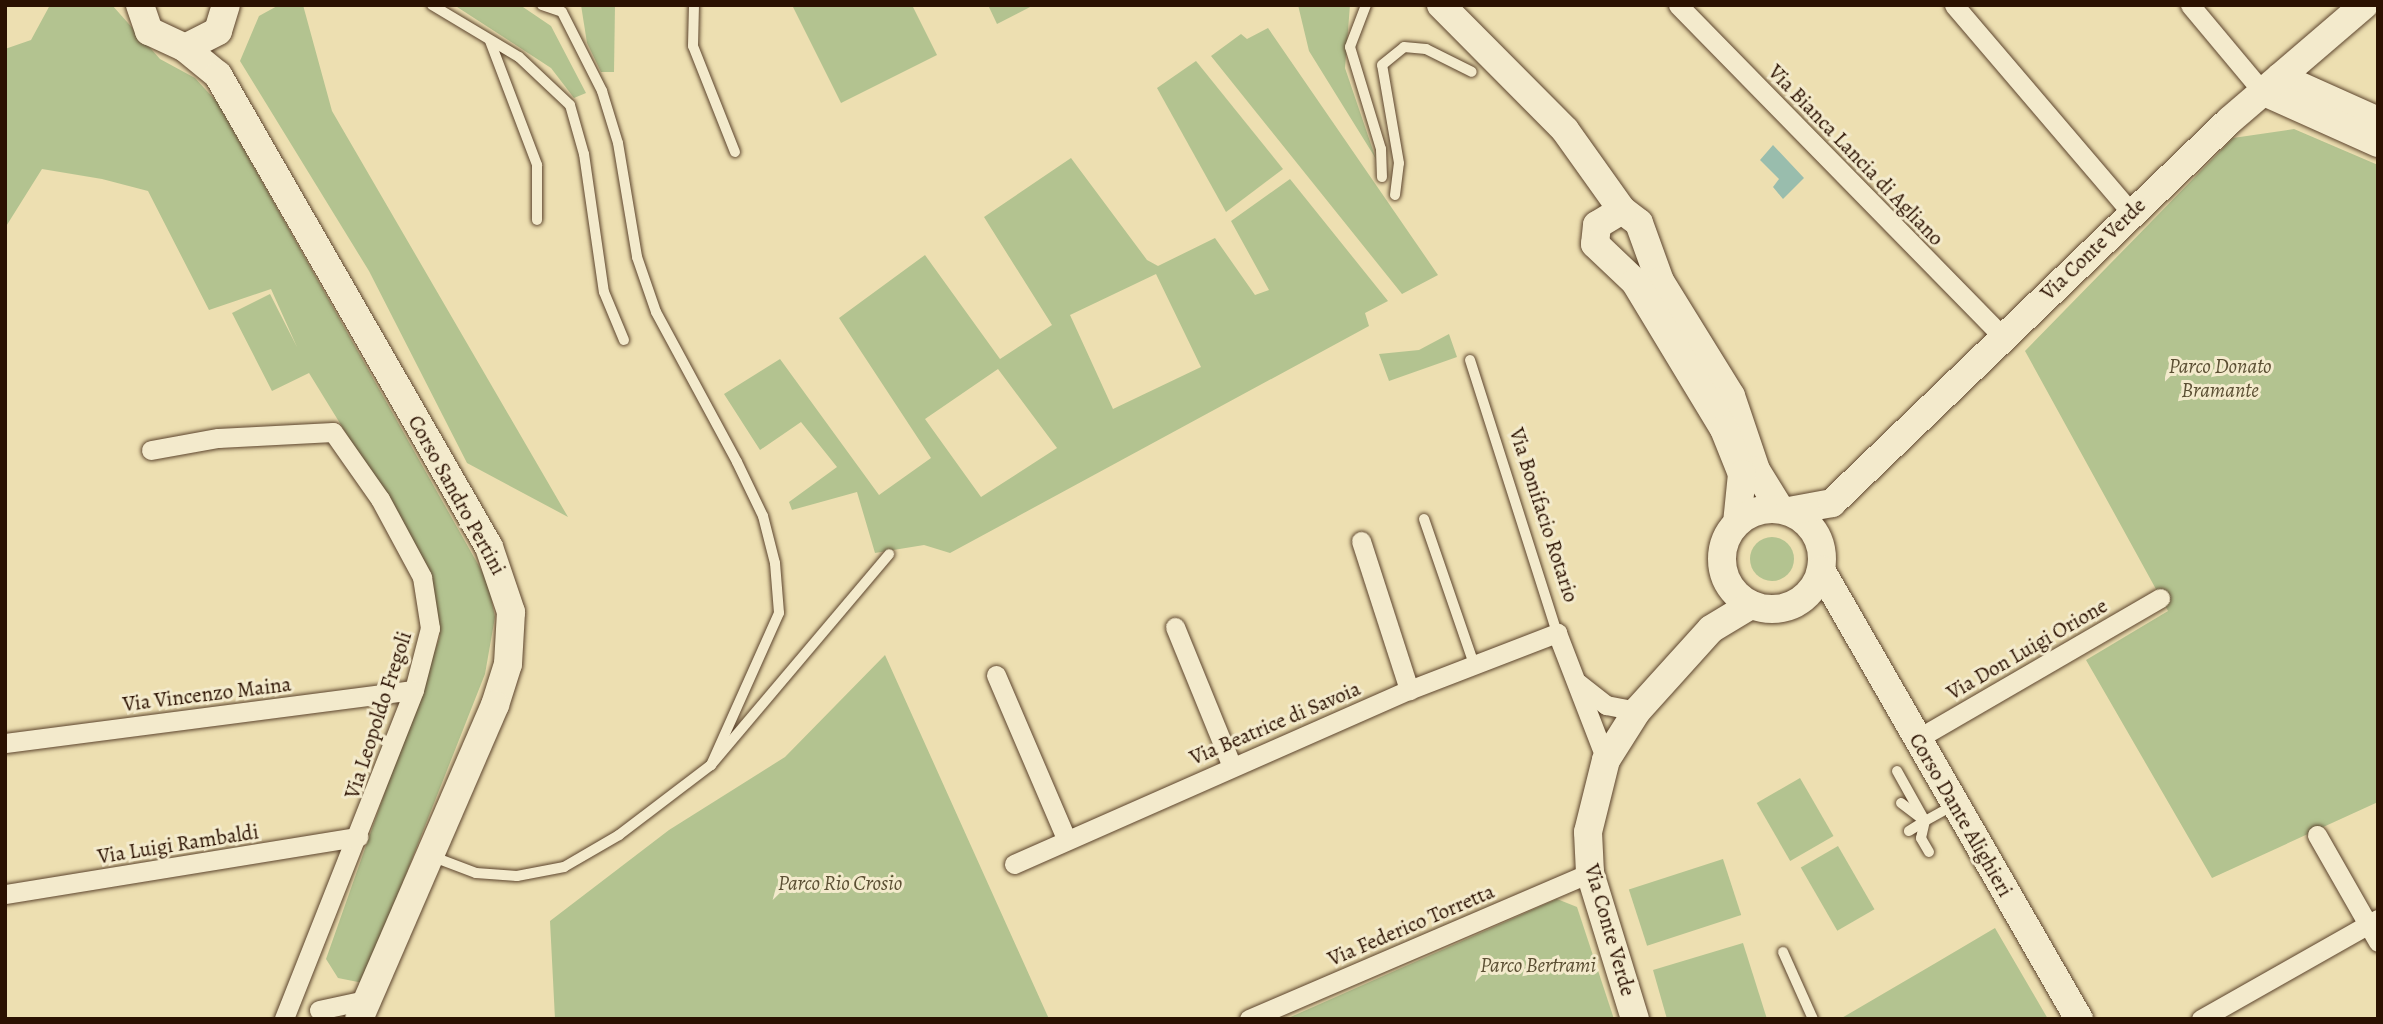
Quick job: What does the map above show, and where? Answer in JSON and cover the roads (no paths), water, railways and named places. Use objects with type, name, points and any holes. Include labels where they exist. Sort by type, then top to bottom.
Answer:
[{"type":"street","name":"Corso Sandro Pertini","points":[[140,5],[149,31],[185,48],[218,75],[505,581],[508,664],[364,1009]]},
{"type":"street","points":[[1441,5],[1590,158],[1622,210],[1639,223],[1660,281],[1725,385],[1756,470],[1784,510],[1816,536],[1821,570],[1803,598],[1778,609],[1751,605],[1727,583],[1722,551],[1737,523],[1743,489],[1736,453],[1634,282],[1595,244],[1597,225],[1622,210]]},
{"type":"street","name":"Via Bianca Lancia di Agliano","points":[[1678,5],[2002,336]]},
{"type":"street","points":[[1954,5],[2131,212]]},
{"type":"street","points":[[2190,5],[2271,84],[2378,142]]},
{"type":"street","name":"Via Conte Verde","points":[[1816,536],[1832,503],[2002,336],[2131,212],[2271,84],[2364,5]]},
{"type":"street","name":"Corso Sandro Pertini","points":[[218,75],[222,18]]},
{"type":"street","points":[[185,48],[222,18]]},
{"type":"street","points":[[2271,84],[2378,121]]},
{"type":"street","name":"Via Leopoldo Fregoli","points":[[151,450],[218,438],[333,432],[380,499],[422,577],[430,628],[414,690],[284,1019]]},
{"type":"street","points":[[1737,523],[1765,509],[1784,510],[1832,503]]},
{"type":"street","points":[[1361,541],[1409,690]]},
{"type":"street","name":"Corso Dante Alighieri","points":[[1821,570],[2079,1019]]},
{"type":"street","name":"Via Conte Verde","points":[[1711,629],[1727,583]]},
{"type":"street","points":[[1803,598],[1843,611]]},
{"type":"street","name":"Via Don Luigi Orione","points":[[1917,739],[2160,598]]},
{"type":"street","name":"Via Conte Verde","points":[[1635,1019],[1590,873],[1588,832],[1606,760],[1637,711],[1711,629],[1751,605]]},
{"type":"street","points":[[1174,627],[1232,767]]},
{"type":"street","name":"Via Beatrice di Savoia","points":[[1014,864],[1066,838],[1409,690],[1557,633]]},
{"type":"street","name":"Via Bonifacio Rotario","points":[[1557,633],[1606,760]]},
{"type":"street","points":[[996,675],[1066,838]]},
{"type":"street","name":"Via Bonifacio Rotario","points":[[1578,683],[1606,705],[1637,711]]},
{"type":"street","name":"Via Vincenzo Maina","points":[[5,743],[414,690]]},
{"type":"street","points":[[2317,835],[2372,921],[2378,942]]},
{"type":"street","name":"Via Luigi Rambaldi","points":[[5,894],[358,837]]},
{"type":"street","name":"Via Federico Torretta","points":[[1249,1019],[1590,873]]},
{"type":"street","points":[[2201,1019],[2372,921]]},
{"type":"street","points":[[294,997],[326,1014],[364,1009]]},
{"type":"lane","points":[[432,5],[547,79],[570,105],[584,154],[604,292],[624,340]]},
{"type":"lane","points":[[542,5],[564,9],[610,117],[637,257],[656,312],[748,483],[775,563],[779,613],[711,765]]},
{"type":"lane","points":[[694,5],[693,46],[735,152]]},
{"type":"lane","points":[[1366,5],[1350,47],[1381,149],[1382,177]]},
{"type":"lane","points":[[490,41],[537,165],[537,220]]},
{"type":"lane","points":[[1395,195],[1399,163],[1382,65],[1404,47],[1426,49],[1472,72]]},
{"type":"lane","name":"Via Bonifacio Rotario","points":[[1470,360],[1557,633]]},
{"type":"lane","points":[[1424,519],[1474,664]]},
{"type":"lane","points":[[430,856],[476,873],[517,876],[564,867],[711,765],[889,554]]},
{"type":"lane","points":[[1896,771],[1925,821],[1921,838],[1929,852]]},
{"type":"lane","points":[[1900,803],[1925,821]]},
{"type":"lane","points":[[1909,831],[1954,805]]},
{"type":"lane","points":[[1783,952],[1813,1019]]},
{"type":"park label","name":"Parco Donato Bramante","points":[[2220,378]]},
{"type":"park label","name":"Parco Rio Crosio","points":[[840,883]]},
{"type":"park label","name":"Parco Bertrami","points":[[1538,965]]}]
